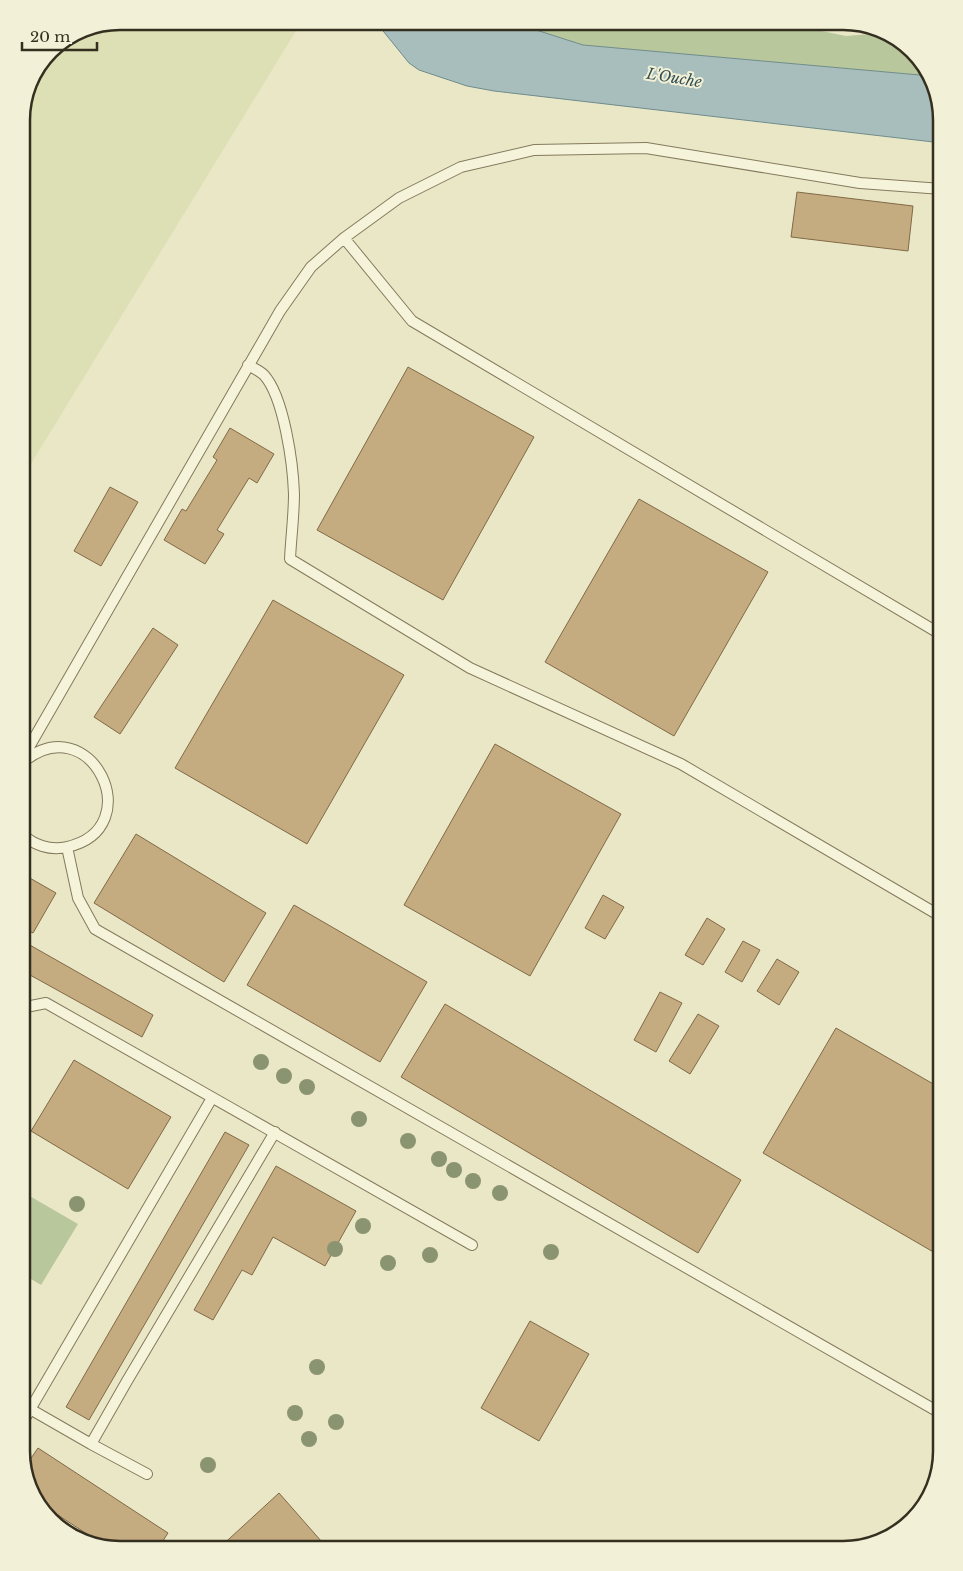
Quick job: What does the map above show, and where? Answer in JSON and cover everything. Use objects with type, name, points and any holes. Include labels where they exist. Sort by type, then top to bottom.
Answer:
[{"type":"lane","points":[[30,746],[280,310],[311,267],[344,238],[399,198],[461,167],[534,150],[646,148],[860,183],[933,188]]},
{"type":"lane","points":[[344,238],[412,320],[933,630]]},
{"type":"lane","points":[[248,365],[264,374],[274,390],[284,422],[292,467],[294,494],[290,559],[470,668],[681,764],[933,912]]},
{"type":"lane","points":[[30,756],[44,749],[60,747],[75,751],[90,759],[101,772],[108,798],[108,806],[102,823],[91,836],[76,845],[59,849],[42,846],[30,840]]},
{"type":"lane","points":[[67,847],[78,898],[95,929],[933,1409]]},
{"type":"lane","points":[[30,1006],[46,1003],[472,1245]]},
{"type":"lane","points":[[147,1474],[30,1409],[212,1098]]},
{"type":"lane","points":[[91,1444],[275,1132]]},
{"type":"green space","points":[[296,30],[30,465],[30,114],[33,97],[45,70],[56,56],[70,45],[97,33],[109,31]]},
{"type":"green space","points":[[536,30],[817,30],[846,36],[868,34],[883,39],[902,52],[921,75],[583,45]]},
{"type":"green space","points":[[30,1196],[78,1224],[41,1285],[30,1278]]},
{"type":"water","name":"L'Ouche","points":[[382,30],[536,30],[583,45],[921,75],[931,103],[933,142],[494,91],[467,86],[419,70],[409,63]]},
{"type":"building","points":[[797,192],[913,206],[908,251],[791,237]]},
{"type":"building","points":[[408,367],[534,437],[443,600],[317,530]]},
{"type":"building","points":[[230,428],[274,454],[257,483],[249,478],[217,530],[224,534],[205,564],[164,540],[182,509],[186,511],[217,460],[213,457]]},
{"type":"building","points":[[110,487],[138,502],[101,566],[74,551]]},
{"type":"building","points":[[639,499],[768,572],[674,736],[545,662]]},
{"type":"building","points":[[273,600],[404,675],[307,844],[175,768]]},
{"type":"building","points":[[153,628],[178,645],[120,734],[94,717]]},
{"type":"building","points":[[495,744],[621,814],[530,976],[404,905]]},
{"type":"building","points":[[136,834],[266,913],[224,982],[94,903]]},
{"type":"building","points":[[30,878],[56,893],[33,933],[30,932]]},
{"type":"building","points":[[603,895],[624,907],[605,939],[585,928]]},
{"type":"building","points":[[294,905],[427,982],[380,1062],[247,985]]},
{"type":"building","points":[[707,918],[725,929],[703,965],[685,955]]},
{"type":"building","points":[[743,941],[760,950],[742,982],[725,972]]},
{"type":"building","points":[[30,945],[153,1015],[142,1037],[30,975]]},
{"type":"building","points":[[777,959],[799,972],[779,1005],[757,991]]},
{"type":"building","points":[[660,992],[682,1003],[656,1052],[634,1040]]},
{"type":"building","points":[[445,1004],[741,1180],[698,1253],[401,1077]]},
{"type":"building","points":[[698,1014],[719,1026],[690,1074],[669,1061]]},
{"type":"building","points":[[836,1028],[933,1084],[933,1252],[763,1153]]},
{"type":"building","points":[[74,1060],[171,1117],[128,1189],[31,1131]]},
{"type":"building","points":[[225,1132],[249,1145],[89,1420],[66,1407]]},
{"type":"building","points":[[276,1166],[356,1211],[325,1266],[273,1237],[252,1275],[242,1270],[213,1320],[194,1310]]},
{"type":"building","points":[[530,1321],[589,1354],[539,1441],[481,1408]]},
{"type":"building","points":[[38,1448],[168,1533],[163,1541],[114,1541],[89,1535],[55,1513],[45,1501],[35,1480],[31,1459]]},
{"type":"building","points":[[279,1493],[321,1541],[227,1541]]}]
